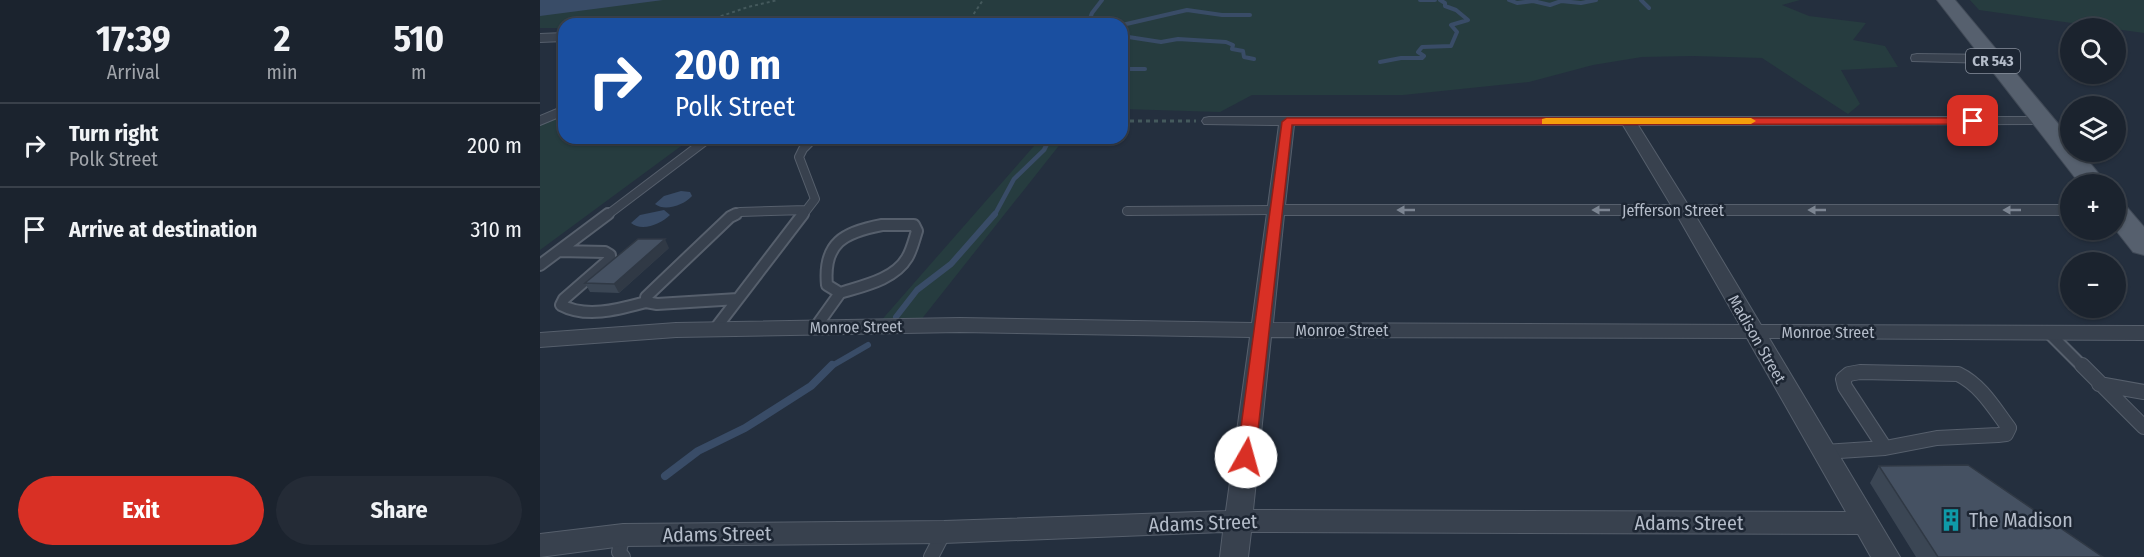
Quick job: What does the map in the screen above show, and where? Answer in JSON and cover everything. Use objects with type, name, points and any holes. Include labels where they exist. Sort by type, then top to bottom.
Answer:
[{"type":"main road","name":"CR 543","points":[[1946,0],[2086,174]]},
{"type":"main road","points":[[2126,224],[2144,246]]},
{"type":"street","points":[[540,38],[558,37]]},
{"type":"street","points":[[1917,58],[1992,59]]},
{"type":"street","points":[[540,108],[558,108]]},
{"type":"street","points":[[540,121],[558,111]]},
{"type":"street","name":"Madison Street","points":[[1628,121],[1683,210],[1886,557]]},
{"type":"street","points":[[1209,122],[2043,121]]},
{"type":"street","points":[[1234,557],[1287,122]]},
{"type":"street","name":"Jefferson Street","points":[[1275,210],[2060,210]]},
{"type":"street","name":"Monroe Street","points":[[540,340],[715,329],[960,325],[1261,330],[2144,333]]},
{"type":"street","name":"Adams Street","points":[[540,546],[623,546],[1239,521],[1866,523]]},
{"type":"lane","points":[[540,265],[701,144]]},
{"type":"lane","points":[[715,329],[815,199],[814,192],[797,160],[798,154],[808,144]]},
{"type":"lane","points":[[646,302],[646,297],[730,217],[741,212],[806,210]]},
{"type":"lane","points":[[1127,211],[1275,210]]},
{"type":"lane","points":[[815,328],[840,293],[882,279],[898,269],[907,258],[917,231],[914,225],[901,224],[858,230],[841,237],[832,247],[823,269],[827,285],[840,293]]},
{"type":"lane","points":[[559,251],[604,252],[610,255],[610,259],[564,299],[561,305],[566,309],[578,311],[619,309],[646,302],[657,304],[738,299]]},
{"type":"lane","points":[[2048,332],[2144,427]]},
{"type":"lane","points":[[1824,452],[1886,448],[1923,440],[1996,436],[2006,434],[2009,428],[1978,388],[1970,380],[1958,374],[1860,372],[1849,374],[1843,379],[1845,387],[1886,448]]},
{"type":"lane","points":[[2099,384],[2144,392]]},
{"type":"lane","points":[[931,557],[944,532]]},
{"type":"path","points":[[716,18],[778,0]]},
{"type":"path","points":[[971,18],[983,0]]},
{"type":"path","points":[[1128,121],[1209,122]]},
{"type":"green space","points":[[651,0],[1800,0],[1782,5],[1809,16],[1866,23],[1853,40],[1885,46],[1898,67],[1841,70],[1860,104],[1848,114],[1762,58],[1693,56],[1642,57],[1593,65],[1529,82],[1403,95],[1252,95],[1220,112],[1128,109],[1128,18],[558,18],[558,28],[540,28],[540,12]]},
{"type":"green space","points":[[1970,0],[2144,0],[2144,33],[2126,30],[2126,18],[2060,18],[2060,21],[1979,10]]},
{"type":"green space","points":[[558,113],[558,144],[684,144],[540,250],[540,121]]},
{"type":"green space","points":[[1036,144],[1060,144],[913,330],[872,331]]},
{"type":"water","points":[[540,0],[663,0],[540,16]]},
{"type":"water","points":[[681,191],[690,192],[692,196],[674,206],[664,207],[655,204],[664,196]]},
{"type":"water","points":[[664,210],[670,215],[657,224],[640,227],[631,223],[640,215]]},
{"type":"building","points":[[638,239],[665,239],[614,284],[585,283]]},
{"type":"building","name":"The Madison","points":[[1968,465],[2103,557],[1938,557],[1879,466]]},
{"type":"waterway","points":[[1090,18],[1102,0]]},
{"type":"waterway","points":[[1420,0],[1435,0]]},
{"type":"waterway","points":[[1380,62],[1401,58],[1422,58],[1424,56],[1418,52],[1422,47],[1451,46],[1457,32],[1451,25],[1468,20],[1456,10],[1445,6],[1445,3],[1440,0]]},
{"type":"waterway","points":[[1509,0],[1517,3],[1533,1],[1550,5],[1561,1],[1581,3],[1596,0]]},
{"type":"waterway","points":[[1641,0],[1649,8]]},
{"type":"waterway","points":[[1128,24],[1187,10],[1222,15],[1250,15]]},
{"type":"waterway","points":[[1128,37],[1161,42],[1178,39],[1226,42],[1233,45],[1232,49],[1243,51],[1244,57],[1254,59]]},
{"type":"waterway","points":[[1128,69],[1145,69]]},
{"type":"waterway","points":[[994,216],[1014,179],[1044,150],[1047,144]]},
{"type":"waterway","points":[[896,317],[917,290],[951,264],[995,214]]},
{"type":"waterway","points":[[830,367],[868,345]]},
{"type":"waterway","points":[[665,476],[698,451],[745,428],[811,386],[830,367]]},
{"type":"slow traffic","points":[[1546,121],[1751,121]]},
{"type":"place","name":"The Madison","points":[[1951,520]]},
{"type":"route","points":[[1246,457],[1287,122],[1973,121]]}]
